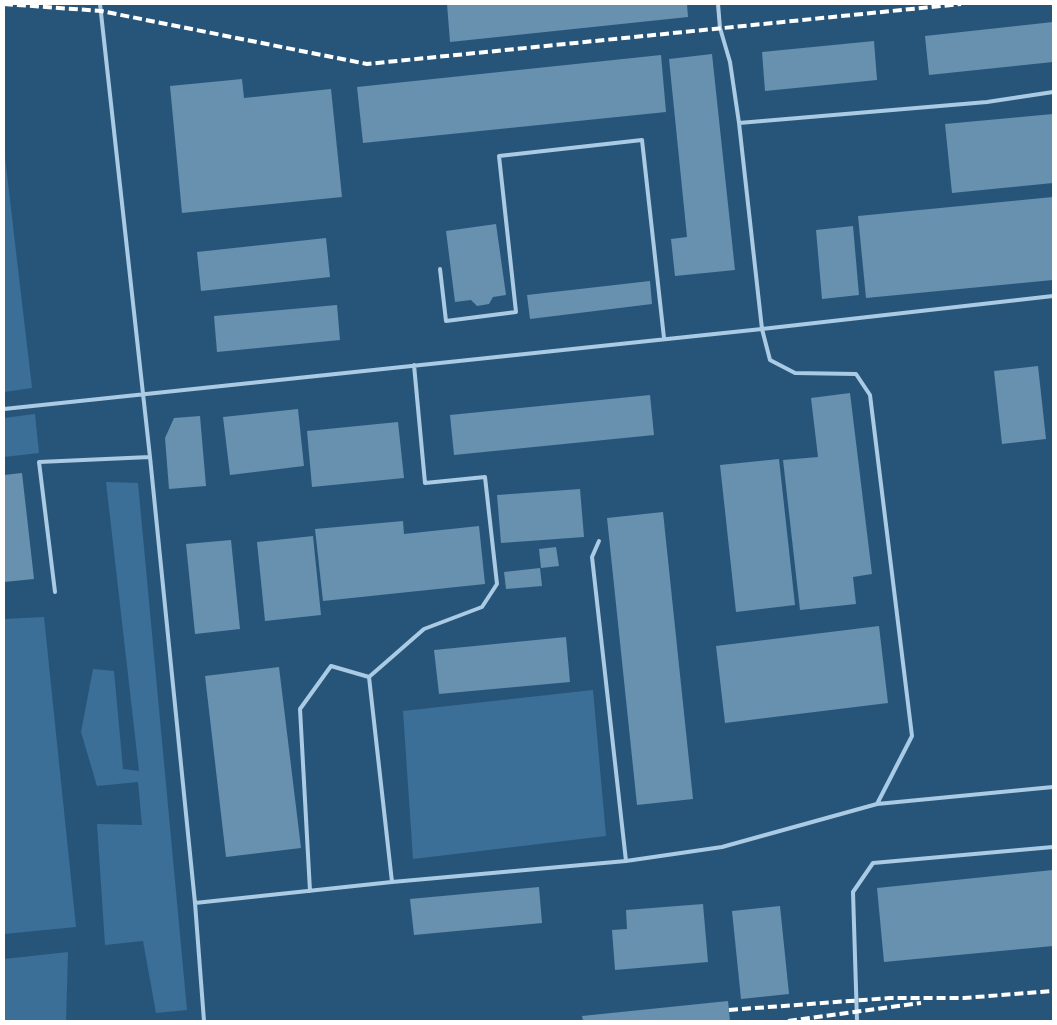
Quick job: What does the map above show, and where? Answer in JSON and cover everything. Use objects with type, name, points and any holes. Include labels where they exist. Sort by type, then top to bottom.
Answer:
[{"type":"lane","points":[[100,4],[150,457],[195,903],[204,1021]]},
{"type":"lane","points":[[718,4],[720,28],[730,62],[739,123],[762,329],[770,360],[796,373],[856,374],[870,396],[912,736],[877,804]]},
{"type":"lane","points":[[739,123],[987,102],[1053,92]]},
{"type":"lane","points":[[440,269],[446,321],[516,312],[499,156],[642,140],[664,338]]},
{"type":"lane","points":[[4,409],[762,329],[1053,296]]},
{"type":"lane","points":[[369,677],[424,629],[482,607],[497,584],[485,477],[425,483],[414,365]]},
{"type":"lane","points":[[54,592],[38,462],[150,457]]},
{"type":"lane","points":[[599,541],[592,557],[626,861]]},
{"type":"lane","points":[[310,891],[300,709],[331,666],[369,677]]},
{"type":"lane","points":[[369,677],[392,882]]},
{"type":"lane","points":[[195,903],[392,882],[626,861],[722,847],[877,804],[1053,787]]},
{"type":"lane","points":[[858,1021],[854,892],[873,863],[1053,847]]},
{"type":"shaded area","points":[[4,149],[32,388],[4,392]]},
{"type":"shaded area","points":[[35,414],[39,453],[4,457],[4,418]]},
{"type":"shaded area","points":[[106,482],[138,483],[187,1010],[156,1013],[143,941],[105,945],[97,824],[142,825],[138,782],[97,786],[81,732],[93,669],[114,671],[123,769],[139,771]]},
{"type":"shaded area","points":[[44,617],[76,927],[4,934],[4,619]]},
{"type":"shaded area","points":[[593,690],[606,836],[413,859],[403,711]]},
{"type":"shaded area","points":[[68,952],[66,1021],[4,1021],[4,959]]},
{"type":"building","points":[[447,4],[687,4],[688,17],[450,42]]},
{"type":"building","points":[[1053,22],[1053,62],[929,75],[925,36]]},
{"type":"building","points":[[874,41],[877,80],[765,91],[762,52]]},
{"type":"building","points":[[712,54],[735,270],[675,276],[671,239],[687,237],[669,59]]},
{"type":"building","points":[[661,55],[666,112],[363,143],[357,87]]},
{"type":"building","points":[[242,79],[244,98],[331,89],[342,197],[182,213],[170,86]]},
{"type":"building","points":[[1053,114],[1053,183],[952,193],[945,124]]},
{"type":"building","points":[[1053,197],[1053,280],[866,298],[858,216]]},
{"type":"building","points":[[496,224],[506,295],[493,297],[489,304],[477,306],[471,300],[455,302],[446,231]]},
{"type":"building","points":[[853,226],[859,295],[822,299],[816,230]]},
{"type":"building","points":[[326,238],[330,277],[201,291],[197,252]]},
{"type":"building","points":[[650,281],[652,304],[530,319],[527,295]]},
{"type":"building","points":[[337,305],[340,340],[217,352],[214,316]]},
{"type":"building","points":[[1038,366],[1046,439],[1002,444],[994,371]]},
{"type":"building","points":[[850,393],[872,574],[853,577],[856,604],[800,610],[783,460],[818,457],[811,398]]},
{"type":"building","points":[[650,395],[654,435],[454,455],[450,415]]},
{"type":"building","points":[[298,409],[304,466],[230,475],[223,417]]},
{"type":"building","points":[[200,416],[206,486],[169,489],[165,438],[174,418]]},
{"type":"building","points":[[398,422],[404,478],[312,487],[307,431]]},
{"type":"building","points":[[779,459],[795,605],[736,612],[720,465]]},
{"type":"building","points":[[22,473],[34,579],[4,582],[4,475]]},
{"type":"building","points":[[580,489],[584,537],[501,543],[497,495]]},
{"type":"building","points":[[663,512],[693,799],[637,805],[607,518]]},
{"type":"building","points":[[403,521],[404,534],[479,526],[485,584],[323,601],[315,529]]},
{"type":"building","points":[[313,536],[321,615],[265,621],[257,542]]},
{"type":"building","points":[[231,540],[240,629],[195,634],[186,544]]},
{"type":"building","points":[[556,547],[559,566],[541,568],[539,549]]},
{"type":"building","points":[[540,568],[542,586],[506,589],[504,572]]},
{"type":"building","points":[[879,626],[888,703],[725,723],[716,646]]},
{"type":"building","points":[[566,637],[570,682],[439,694],[434,650]]},
{"type":"building","points":[[279,667],[301,848],[226,857],[205,676]]},
{"type":"building","points":[[1053,870],[1053,946],[884,962],[877,888]]},
{"type":"building","points":[[539,887],[542,923],[414,935],[410,899]]},
{"type":"building","points":[[703,904],[708,962],[615,970],[612,930],[627,929],[626,910]]},
{"type":"building","points":[[780,906],[789,994],[741,999],[732,911]]},
{"type":"building","points":[[728,1001],[730,1021],[583,1021],[582,1016]]},
{"type":"railway","points":[[4,4],[101,11],[367,64],[961,4]]},
{"type":"railway","points":[[729,1010],[890,998],[964,998],[1053,991]]},
{"type":"railway","points":[[788,1021],[921,1003]]}]
